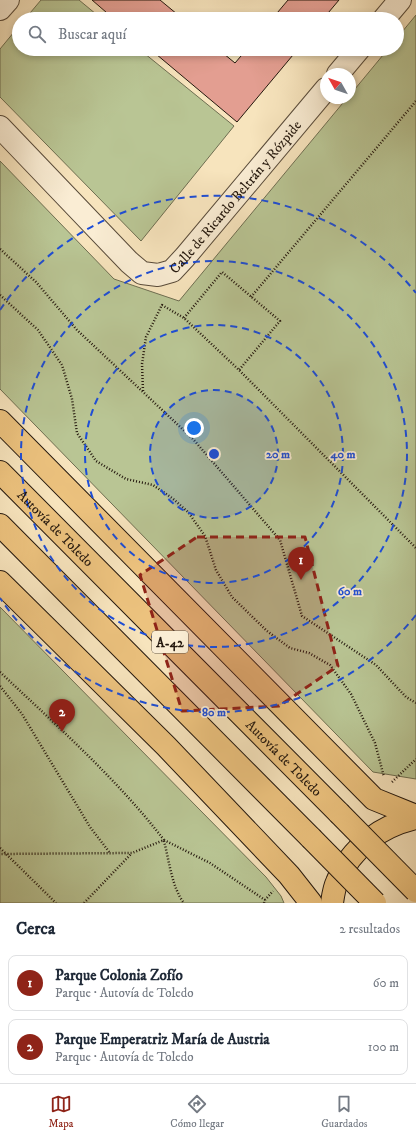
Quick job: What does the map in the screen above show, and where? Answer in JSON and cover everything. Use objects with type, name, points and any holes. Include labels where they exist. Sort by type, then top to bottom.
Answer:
[{"type":"main road","points":[[0,421],[374,799],[416,817]]},
{"type":"main road","name":"Autovía de Toledo","points":[[0,472],[416,891]]},
{"type":"main road","name":"A-42","points":[[0,525],[375,903]]},
{"type":"main road","points":[[0,582],[166,746],[289,875],[311,903]]},
{"type":"main road","points":[[332,903],[337,882],[346,865],[362,845],[380,831],[399,822],[416,817]]},
{"type":"street","points":[[0,9],[8,0]]},
{"type":"street","points":[[390,12],[400,0]]},
{"type":"street","points":[[343,68],[353,56]]},
{"type":"street","name":"Calle de Ricardo Beltrán y Rózpide","points":[[0,127],[129,262],[142,274],[158,275],[172,271],[185,257],[320,96]]},
{"type":"path","points":[[251,297],[416,101]]},
{"type":"path","points":[[0,249],[36,282],[77,330],[193,439],[280,540],[302,616],[376,664],[406,697],[416,703]]},
{"type":"path","points":[[184,318],[222,272],[280,321],[239,370]]},
{"type":"path","points":[[0,295],[38,330],[62,365],[72,399],[77,433],[96,461],[126,479],[152,485],[172,498],[188,512],[205,536],[216,570],[232,597],[267,631],[290,648],[309,653],[330,665],[351,694],[375,743],[384,780]]},
{"type":"path","points":[[143,392],[142,364],[146,337],[162,305],[184,318],[239,370],[416,548]]},
{"type":"path","points":[[0,672],[98,764],[152,824],[164,840],[175,884],[184,903]]},
{"type":"path","points":[[0,686],[22,714],[90,827],[110,853]]},
{"type":"path","points":[[0,854],[132,853],[164,840],[210,863],[265,900]]},
{"type":"path","points":[[0,848],[56,903]]},
{"type":"path","points":[[84,903],[132,853]]},
{"type":"highlighted area","points":[[197,537],[305,537],[338,666],[279,706],[182,711],[140,575]]},
{"type":"green space","points":[[41,0],[79,0],[94,12],[31,12]]},
{"type":"green space","points":[[416,15],[416,779],[373,772],[0,389],[0,161],[114,279],[179,301],[342,104],[356,104],[356,88],[382,56],[404,56],[404,30]]},
{"type":"green space","points":[[12,34],[12,56],[148,56],[234,126],[141,241],[0,97],[0,49]]},
{"type":"green space","points":[[0,607],[266,877],[281,896],[284,903],[0,903]]},
{"type":"building","points":[[92,0],[160,0],[175,12],[106,12]]},
{"type":"building","points":[[288,0],[339,0],[329,12],[278,12]]},
{"type":"building","points":[[158,56],[226,56],[235,63],[241,56],[292,56],[237,122]]},
{"type":"place","name":"Parque Colonia Zofío","points":[[301,580]]},
{"type":"place","name":"Parque Emperatriz María de Austria","points":[[62,732]]}]
